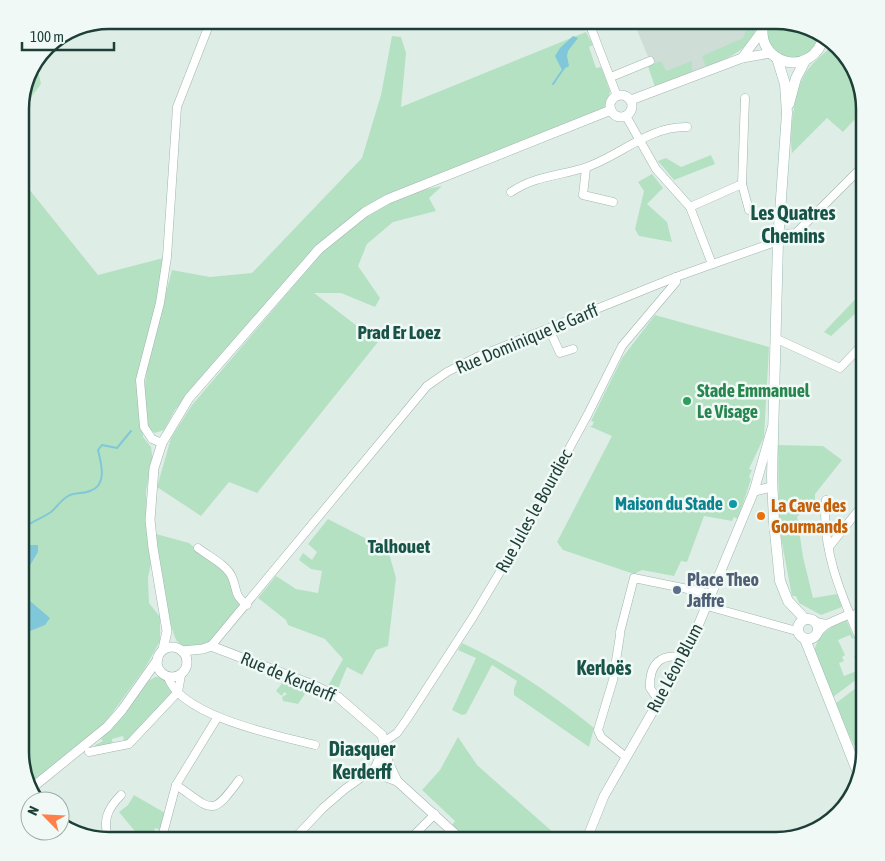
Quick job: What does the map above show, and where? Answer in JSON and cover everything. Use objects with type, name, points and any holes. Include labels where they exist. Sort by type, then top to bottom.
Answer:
[{"type":"main road","points":[[762,31],[764,43],[774,56],[785,84],[787,112],[779,254],[772,482],[780,580],[788,601],[807,629],[809,651],[855,766]]},
{"type":"main road","points":[[774,56],[790,63],[805,61],[812,57],[822,43]]},
{"type":"main road","points":[[787,112],[796,78],[805,61]]},
{"type":"street","points":[[162,444],[152,439],[144,427],[140,380],[160,303],[168,257],[177,107],[207,29]]},
{"type":"street","points":[[591,29],[617,96]]},
{"type":"street","points":[[742,58],[762,31]]},
{"type":"street","points":[[631,100],[742,58],[774,56]]},
{"type":"street","points":[[610,77],[650,61]]},
{"type":"street","points":[[623,95],[631,100],[632,110],[626,116],[618,117],[611,110],[611,102],[617,96],[623,95]]},
{"type":"street","points":[[745,98],[742,184],[749,210]]},
{"type":"street","points":[[36,784],[107,727],[122,710],[164,649],[167,631],[152,548],[150,520],[154,468],[162,444],[189,398],[319,249],[343,228],[388,199],[611,110]]},
{"type":"street","points":[[626,116],[656,170],[690,207],[712,264]]},
{"type":"street","points":[[511,192],[527,182],[586,168],[638,140],[673,127],[687,128]]},
{"type":"street","points":[[586,168],[583,195],[613,202]]},
{"type":"street","name":"Rue Dominique le Garff","points":[[207,648],[247,605],[427,386],[447,372],[477,357],[676,277],[796,233],[856,173]]},
{"type":"street","points":[[690,207],[742,184]]},
{"type":"street","name":"Rue Jules le Bourdiec","points":[[385,742],[397,733],[407,719],[474,617],[588,414],[622,346],[676,282],[676,277]]},
{"type":"street","points":[[549,329],[560,353],[573,349]]},
{"type":"street","points":[[777,339],[840,368],[856,351]]},
{"type":"street","name":"Rue Léon Blum","points":[[590,832],[604,796],[684,658],[754,490],[773,423]]},
{"type":"street","points":[[757,476],[772,482]]},
{"type":"street","points":[[754,490],[772,482]]},
{"type":"street","points":[[826,500],[824,514],[829,547],[838,584],[856,629]]},
{"type":"street","points":[[829,547],[856,513]]},
{"type":"street","points":[[198,548],[227,571],[232,577],[236,594],[247,605]]},
{"type":"street","points":[[626,757],[600,735],[598,730],[613,680],[620,633],[634,578],[712,594]]},
{"type":"street","points":[[707,606],[793,630],[807,629],[851,617],[856,612]]},
{"type":"street","points":[[167,631],[188,663]]},
{"type":"street","points":[[164,649],[207,648]]},
{"type":"street","points":[[88,752],[129,744],[178,692],[181,675],[188,663],[207,648]]},
{"type":"street","name":"Rue de Kerderff","points":[[207,648],[326,690],[369,722],[385,742]]},
{"type":"street","points":[[659,700],[650,688],[651,674],[655,665],[662,658],[669,656],[684,658]]},
{"type":"street","points":[[158,659],[171,685],[178,692],[217,718],[315,746]]},
{"type":"street","points":[[142,681],[165,675],[181,675]]},
{"type":"street","points":[[163,832],[176,785],[217,718]]},
{"type":"street","points":[[383,769],[385,742]]},
{"type":"street","points":[[300,832],[323,808],[345,789],[367,775],[383,769]]},
{"type":"street","points":[[383,769],[454,832]]},
{"type":"street","points":[[176,785],[208,806],[214,807],[222,804],[239,780]]},
{"type":"street","points":[[107,832],[107,811],[121,795]]},
{"type":"street","points":[[417,832],[435,814]]},
{"type":"shaded area","points":[[637,29],[754,29],[746,46],[733,55],[660,85]]},
{"type":"green space","points":[[746,29],[755,29],[752,37],[740,51],[706,67],[702,56],[743,38]]},
{"type":"green space","points":[[768,29],[797,31],[817,41],[809,53],[799,57],[788,57],[778,53],[771,45],[767,34]]},
{"type":"green space","points":[[586,32],[593,45],[589,47],[596,68],[601,67],[610,91],[607,107],[437,175],[361,210],[317,245],[175,410],[164,430],[155,433],[149,429],[145,413],[144,394],[147,373],[156,328],[172,270],[210,277],[252,273],[362,158],[381,95],[392,36],[401,37],[406,53],[401,107]]},
{"type":"green space","points":[[829,49],[843,64],[855,93],[856,118],[843,132],[827,118],[792,153],[793,112],[798,90],[806,72]]},
{"type":"green space","points":[[661,61],[666,71],[692,61],[692,72],[655,87],[648,66]]},
{"type":"green space","points":[[38,72],[41,84],[30,99],[31,88]]},
{"type":"green space","points":[[711,155],[715,164],[674,180],[658,161],[666,158],[681,167]]},
{"type":"green space","points":[[652,174],[663,188],[647,204],[667,222],[672,242],[639,236],[635,229],[644,191],[638,182]]},
{"type":"green space","points":[[442,186],[429,198],[436,211],[393,222],[367,244],[358,266],[380,298],[375,307],[341,293],[314,293],[378,342],[257,493],[229,482],[201,516],[157,487],[171,438],[192,405],[325,249],[363,219],[386,205],[421,190]]},
{"type":"green space","points":[[29,189],[98,275],[167,257],[140,380],[143,437],[151,447],[153,461],[146,490],[147,531],[151,563],[148,578],[149,603],[160,617],[160,641],[145,668],[105,723],[35,782],[30,768],[29,752]]},
{"type":"green space","points":[[856,298],[856,313],[831,336],[824,332]]},
{"type":"green space","points":[[655,315],[769,347],[764,437],[749,469],[752,470],[749,477],[751,479],[738,519],[734,517],[732,521],[704,516],[687,562],[681,561],[674,576],[642,570],[634,574],[563,550],[557,542],[612,436],[589,426],[592,426],[594,422],[591,421],[622,358]]},
{"type":"green space","points":[[778,445],[823,446],[842,460],[815,494],[815,510],[802,512],[797,517],[803,557],[813,598],[837,594],[842,607],[821,615],[799,603],[796,596],[792,596],[779,527]]},
{"type":"green space","points":[[328,519],[388,550],[396,578],[388,646],[376,650],[362,675],[347,667],[337,691],[328,686],[343,659],[325,639],[288,625],[286,620],[258,598],[276,576],[296,589],[318,593],[322,571],[311,569],[299,560],[303,553],[312,560],[317,552],[308,544]]},
{"type":"green space","points":[[156,534],[189,543],[222,570],[229,579],[233,596],[243,605],[216,637],[204,646],[192,648],[184,646],[178,642],[174,635],[170,623],[158,557]]},
{"type":"green space","points":[[847,621],[854,638],[852,639],[850,635],[838,640],[845,655],[842,657],[844,661],[839,663],[844,676],[856,671],[856,680],[833,697],[814,653],[818,641],[833,626]]},
{"type":"green space","points":[[462,643],[531,681],[594,728],[589,747],[514,695],[517,681],[492,665],[466,714],[462,715],[452,710],[476,658],[458,650]]},
{"type":"green space","points":[[155,677],[165,680],[173,696],[125,745],[123,736],[112,739],[113,747],[98,750],[95,745],[103,741],[101,739],[120,718],[142,685]]},
{"type":"green space","points":[[286,678],[309,688],[298,704],[283,701],[282,697],[287,694],[284,692],[282,696],[276,691]]},
{"type":"green space","points":[[856,688],[856,744],[854,746],[835,704]]},
{"type":"green space","points":[[458,737],[477,765],[553,832],[459,832],[452,825],[455,821],[422,790],[440,770]]},
{"type":"green space","points":[[134,795],[165,813],[161,830],[155,828],[154,832],[136,832],[119,812],[128,805]]},
{"type":"water","points":[[573,36],[578,38],[568,51],[569,66],[562,70],[555,56],[560,48]]},
{"type":"water","points":[[29,545],[38,545],[38,552],[29,567]]},
{"type":"water","points":[[29,591],[30,601],[50,618],[45,625],[29,631]]},
{"type":"waterway","points":[[553,84],[564,68]]},
{"type":"waterway","points":[[29,524],[51,512],[68,496],[96,488],[102,473],[98,450],[102,445],[117,448],[131,431]]},
{"type":"place","name":"Stade Emmanuel Le Visage","points":[[687,401]]},
{"type":"place","name":"Maison du Stade","points":[[733,504]]},
{"type":"place","name":"La Cave des Gourmands","points":[[761,516]]},
{"type":"place","name":"Place Theo Jaffre","points":[[677,590]]},
{"type":"district","name":"Les Quatres Chemins","points":[[793,224]]},
{"type":"district","name":"Prad Er Loez","points":[[399,332]]},
{"type":"district","name":"Talhouet","points":[[399,546]]},
{"type":"district","name":"Kerloës","points":[[604,668]]},
{"type":"district","name":"Diasquer Kerderff","points":[[362,760]]}]
